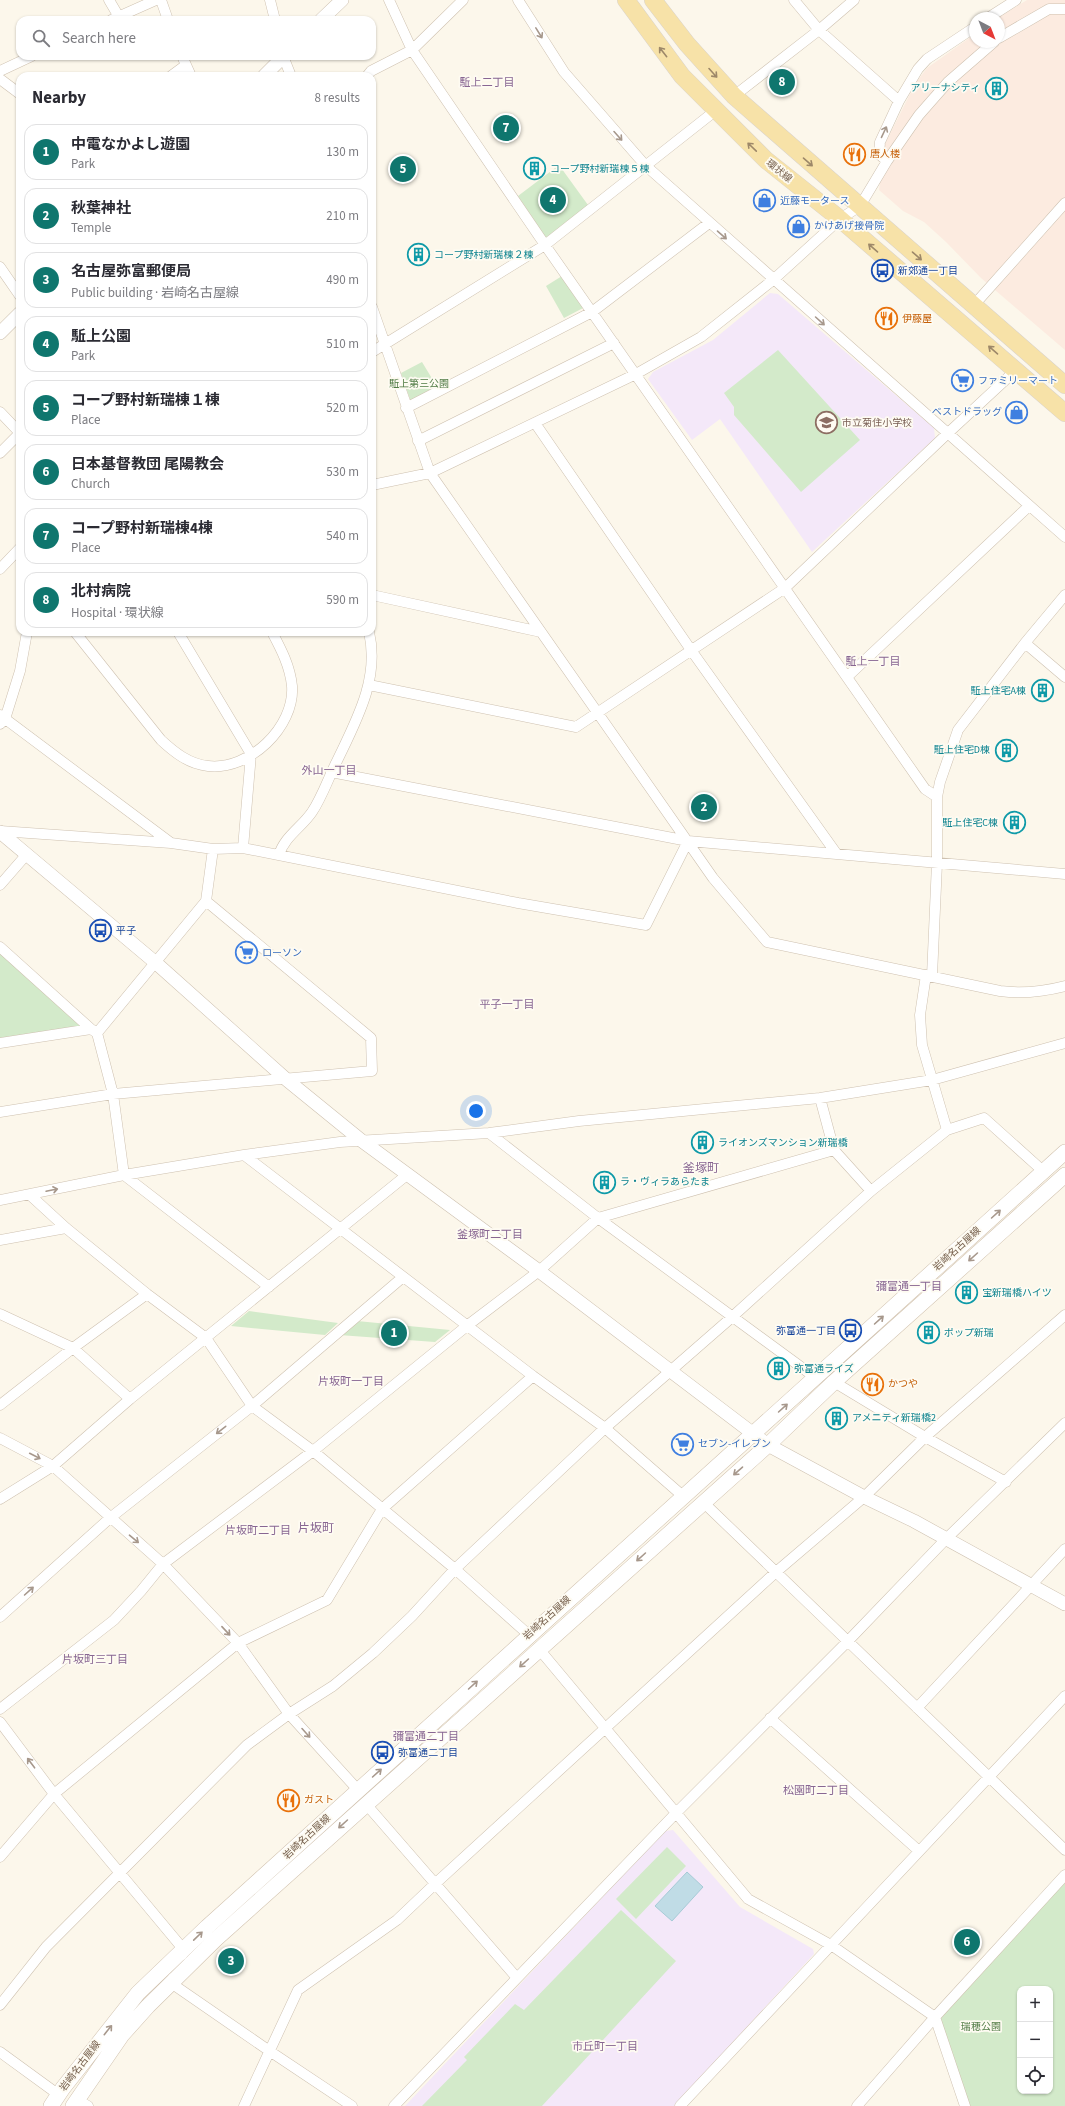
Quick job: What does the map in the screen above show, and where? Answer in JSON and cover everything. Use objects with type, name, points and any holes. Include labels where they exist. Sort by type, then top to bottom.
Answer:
[{"type":"main road","name":"環状線","points":[[626,0],[682,76],[766,160],[840,219],[1065,413]]},
{"type":"main road","points":[[653,0],[687,44],[734,96],[1065,385]]},
{"type":"main road","name":"岩崎名古屋線","points":[[55,2100],[138,1993],[528,1635],[684,1497],[1065,1152]]},
{"type":"main road","name":"岩崎名古屋線","points":[[79,2104],[122,2035],[171,1983],[264,1894],[768,1445],[834,1382],[1065,1175]]},
{"type":"street","points":[[109,0],[114,16]]},
{"type":"street","points":[[120,16],[156,0]]},
{"type":"street","points":[[161,0],[167,16]]},
{"type":"street","points":[[270,0],[274,16]]},
{"type":"street","points":[[325,16],[342,0]]},
{"type":"street","points":[[389,0],[412,50],[545,245],[925,789],[937,797]]},
{"type":"street","points":[[370,72],[412,50],[463,0]]},
{"type":"street","points":[[518,0],[564,72],[644,165],[946,434],[1065,537]]},
{"type":"street","points":[[794,0],[819,30],[899,101]]},
{"type":"street","points":[[734,96],[819,30],[854,0]]},
{"type":"street","points":[[997,12],[1016,0]]},
{"type":"street","points":[[1005,35],[1049,9],[1065,9]]},
{"type":"street","points":[[887,161],[879,154],[880,142],[899,101],[918,69],[926,59],[969,31]]},
{"type":"street","points":[[376,483],[430,473],[636,374],[700,337],[773,280],[840,219],[860,206],[887,161],[934,97],[967,64],[987,48]]},
{"type":"street","points":[[0,70],[23,60]]},
{"type":"street","points":[[268,72],[280,60]]},
{"type":"street","points":[[285,60],[290,72]]},
{"type":"street","points":[[174,72],[184,61],[188,72]]},
{"type":"street","points":[[0,79],[16,91]]},
{"type":"street","points":[[376,350],[545,245],[715,110]]},
{"type":"street","points":[[974,305],[1065,203]]},
{"type":"street","points":[[406,408],[592,312],[709,223]]},
{"type":"street","points":[[0,267],[16,290]]},
{"type":"street","points":[[0,333],[16,317]]},
{"type":"street","points":[[376,320],[430,473],[713,878],[767,942],[1000,991],[1023,994],[1046,991],[1065,986]]},
{"type":"street","points":[[418,440],[614,343]]},
{"type":"street","points":[[369,685],[576,727],[785,588],[946,434],[1016,370]]},
{"type":"street","points":[[0,412],[16,429]]},
{"type":"street","points":[[534,423],[691,650],[836,853]]},
{"type":"street","points":[[0,452],[16,437]]},
{"type":"street","points":[[847,677],[1029,506]]},
{"type":"street","points":[[0,569],[16,552]]},
{"type":"street","points":[[947,1130],[922,1045],[921,1023],[929,976],[937,863],[937,797],[940,782],[958,730],[1025,643],[1065,595]]},
{"type":"street","points":[[376,596],[541,632]]},
{"type":"street","points":[[26,636],[20,671],[2,719],[171,843]]},
{"type":"street","points":[[78,636],[161,740],[176,754],[191,762],[208,766],[224,766],[239,762],[264,746],[276,733],[288,710],[292,688],[290,671],[274,636]]},
{"type":"street","points":[[180,636],[251,754],[243,848]]},
{"type":"street","points":[[279,855],[282,844],[297,832],[311,813],[361,710],[369,685],[372,656],[370,636]]},
{"type":"street","points":[[1025,643],[1065,677]]},
{"type":"street","points":[[332,772],[688,841],[1065,874]]},
{"type":"street","points":[[0,831],[171,843],[213,849],[243,848],[518,903],[646,925],[688,841]]},
{"type":"street","points":[[0,831],[156,963],[287,1080],[362,1141],[539,1271],[768,1445],[864,1497],[914,1521],[1065,1604]]},
{"type":"street","points":[[0,1043],[94,1031],[156,963],[206,901],[213,849]]},
{"type":"street","points":[[0,885],[27,854]]},
{"type":"street","points":[[0,1112],[113,1094],[287,1080],[372,1071],[371,1038],[206,901]]},
{"type":"street","points":[[0,947],[94,1031],[113,1094],[124,1174],[269,1287]]},
{"type":"street","points":[[0,1200],[30,1195],[124,1174],[244,1155],[362,1141],[489,1132],[579,1121],[820,1098],[932,1080],[1065,1043]]},
{"type":"street","points":[[820,1098],[834,1150],[871,1191]]},
{"type":"street","points":[[0,2005],[46,1947],[247,1745],[289,1714],[333,1686],[373,1654],[412,1616],[455,1569],[605,1428],[731,1318],[871,1191],[947,1130],[984,1118],[1043,1171]]},
{"type":"street","points":[[489,1132],[598,1218],[731,1318],[816,1378]]},
{"type":"street","points":[[0,1709],[114,1620],[141,1591],[163,1564],[313,1451],[468,1325],[539,1271],[598,1218],[834,1150]]},
{"type":"street","points":[[244,1155],[403,1278],[605,1428],[684,1497]]},
{"type":"street","points":[[0,1500],[53,1466],[130,1399],[408,1174]]},
{"type":"street","points":[[30,1195],[66,1228],[147,1294],[206,1338],[252,1406],[313,1451],[455,1569],[528,1635]]},
{"type":"street","points":[[0,1240],[66,1228]]},
{"type":"street","points":[[0,1617],[110,1518],[252,1406],[403,1278]]},
{"type":"street","points":[[0,1405],[73,1348],[147,1294]]},
{"type":"street","points":[[0,1314],[73,1348],[130,1399]]},
{"type":"street","points":[[244,2106],[271,2052],[298,1990],[397,1920],[776,1572],[864,1497],[925,1437],[1065,1315]]},
{"type":"street","points":[[0,1856],[54,1794],[238,1643],[327,1600],[382,1509],[533,1376]]},
{"type":"street","points":[[834,1382],[925,1437],[1006,1482]]},
{"type":"street","points":[[394,2106],[676,1813],[848,1641],[946,1539],[1006,1482],[1065,1422]]},
{"type":"street","points":[[0,1438],[53,1466],[163,1564],[238,1643],[289,1714],[358,1790]]},
{"type":"street","points":[[703,1502],[1065,1850]]},
{"type":"street","points":[[918,1708],[1065,1549]]},
{"type":"street","points":[[540,1649],[748,1899],[830,1946],[935,2017],[965,2106]]},
{"type":"street","points":[[680,2106],[1065,1696]]},
{"type":"street","points":[[770,1718],[919,1851]]},
{"type":"street","points":[[0,1722],[54,1794],[184,1950],[171,1983],[352,2106]]},
{"type":"street","points":[[366,1804],[517,1978]]},
{"type":"street","points":[[857,2106],[935,2017],[1065,1876]]},
{"type":"street","points":[[0,2052],[55,2100]]},
{"type":"shaded area","points":[[1027,0],[1065,0],[1065,350],[981,278],[924,222],[903,211],[879,190],[884,146],[915,84],[927,68],[969,38],[969,48],[1005,48],[1005,14]]},
{"type":"shaded area","name":"市立菊住小学校","points":[[770,293],[778,294],[934,428],[935,438],[812,552],[720,419],[692,440],[648,379],[653,372],[713,340]]},
{"type":"shaded area","points":[[673,1830],[740,1907],[813,1949],[814,1954],[674,2106],[405,2106],[665,1831]]},
{"type":"green space","points":[[559,165],[588,205],[546,238],[518,196]]},
{"type":"green space","points":[[562,276],[585,307],[564,318],[546,286]]},
{"type":"green space","points":[[778,350],[860,440],[801,492],[734,415],[734,407],[724,393]]},
{"type":"green space","name":"駈上第三公園","points":[[422,362],[439,390],[412,405],[401,373]]},
{"type":"green space","points":[[0,948],[88,1026],[0,1040]]},
{"type":"green space","points":[[249,1311],[338,1323],[325,1335],[231,1326]]},
{"type":"green space","points":[[357,1321],[450,1330],[435,1342],[339,1335]]},
{"type":"green space","points":[[667,1847],[686,1866],[636,1919],[616,1899]]},
{"type":"green space","name":"瑞穂公園","points":[[1065,1875],[1065,2106],[965,2106],[935,2017]]},
{"type":"green space","points":[[621,1910],[676,1961],[542,2106],[422,2106],[467,2060],[464,2057],[515,2004],[524,2010]]},
{"type":"water","points":[[687,1872],[703,1887],[672,1921],[655,1906]]},
{"type":"place","name":"北村病院","points":[[782,82]]},
{"type":"place","name":"アリーナシティ","points":[[996,88]]},
{"type":"place","name":"コープ野村新瑞棟4棟","points":[[506,128]]},
{"type":"place","name":"唐人楼","points":[[855,154]]},
{"type":"place","name":"コープ野村新瑞棟１棟","points":[[403,169]]},
{"type":"place","name":"コープ野村新瑞棟５棟","points":[[534,169]]},
{"type":"place","name":"駈上公園","points":[[553,200]]},
{"type":"place","name":"近藤モータース","points":[[764,201]]},
{"type":"place","name":"かけあげ接骨院","points":[[799,226]]},
{"type":"place","name":"コープ野村新瑞棟２棟","points":[[419,255]]},
{"type":"place","name":"新郊通一丁目","points":[[883,271]]},
{"type":"place","name":"伊藤屋","points":[[886,319]]},
{"type":"place","name":"ファミリーマート","points":[[963,381]]},
{"type":"place","name":"ベストドラッグ","points":[[1017,412]]},
{"type":"place","name":"市立菊住小学校","points":[[826,423]]},
{"type":"place","name":"駈上住宅A棟","points":[[1042,691]]},
{"type":"place","name":"駈上住宅D棟","points":[[1006,750]]},
{"type":"place","name":"秋葉神社","points":[[704,807]]},
{"type":"place","name":"駈上住宅C棟","points":[[1014,823]]},
{"type":"place","name":"平子","points":[[100,931]]},
{"type":"place","name":"ローソン","points":[[247,953]]},
{"type":"place","name":"ライオンズマンション新瑞橋","points":[[703,1143]]},
{"type":"place","name":"ラ・ヴィラあらたま","points":[[604,1182]]},
{"type":"place","name":"宝新瑞橋ハイツ","points":[[967,1293]]},
{"type":"place","name":"弥富通一丁目","points":[[851,1331]]},
{"type":"place","name":"中電なかよし遊園","points":[[394,1333]]},
{"type":"place","name":"ポップ新瑞","points":[[929,1333]]},
{"type":"place","name":"弥富通ライズ","points":[[778,1369]]},
{"type":"place","name":"かつや","points":[[872,1384]]},
{"type":"place","name":"アメニティ新瑞橋2","points":[[836,1418]]},
{"type":"place","name":"セブン-イレブン","points":[[683,1444]]},
{"type":"place","name":"弥富通二丁目","points":[[383,1753]]},
{"type":"place","name":"ガスト","points":[[288,1800]]},
{"type":"place","name":"日本基督教団 尾陽教会","points":[[967,1942]]},
{"type":"place","name":"名古屋弥富郵便局","points":[[231,1961]]},
{"type":"district","name":"駈上二丁目","points":[[487,82]]},
{"type":"district","name":"駈上一丁目","points":[[873,661]]},
{"type":"district","name":"外山一丁目","points":[[329,770]]},
{"type":"district","name":"平子一丁目","points":[[507,1004]]},
{"type":"district","name":"釜塚町","points":[[701,1168]]},
{"type":"district","name":"釜塚町二丁目","points":[[490,1234]]},
{"type":"district","name":"彌富通一丁目","points":[[909,1286]]},
{"type":"district","name":"片坂町一丁目","points":[[351,1381]]},
{"type":"district","name":"片坂町","points":[[316,1528]]},
{"type":"district","name":"片坂町二丁目","points":[[258,1530]]},
{"type":"district","name":"片坂町三丁目","points":[[95,1659]]},
{"type":"district","name":"彌富通二丁目","points":[[426,1736]]},
{"type":"district","name":"松園町二丁目","points":[[816,1790]]},
{"type":"district","name":"市丘町一丁目","points":[[605,2046]]}]
